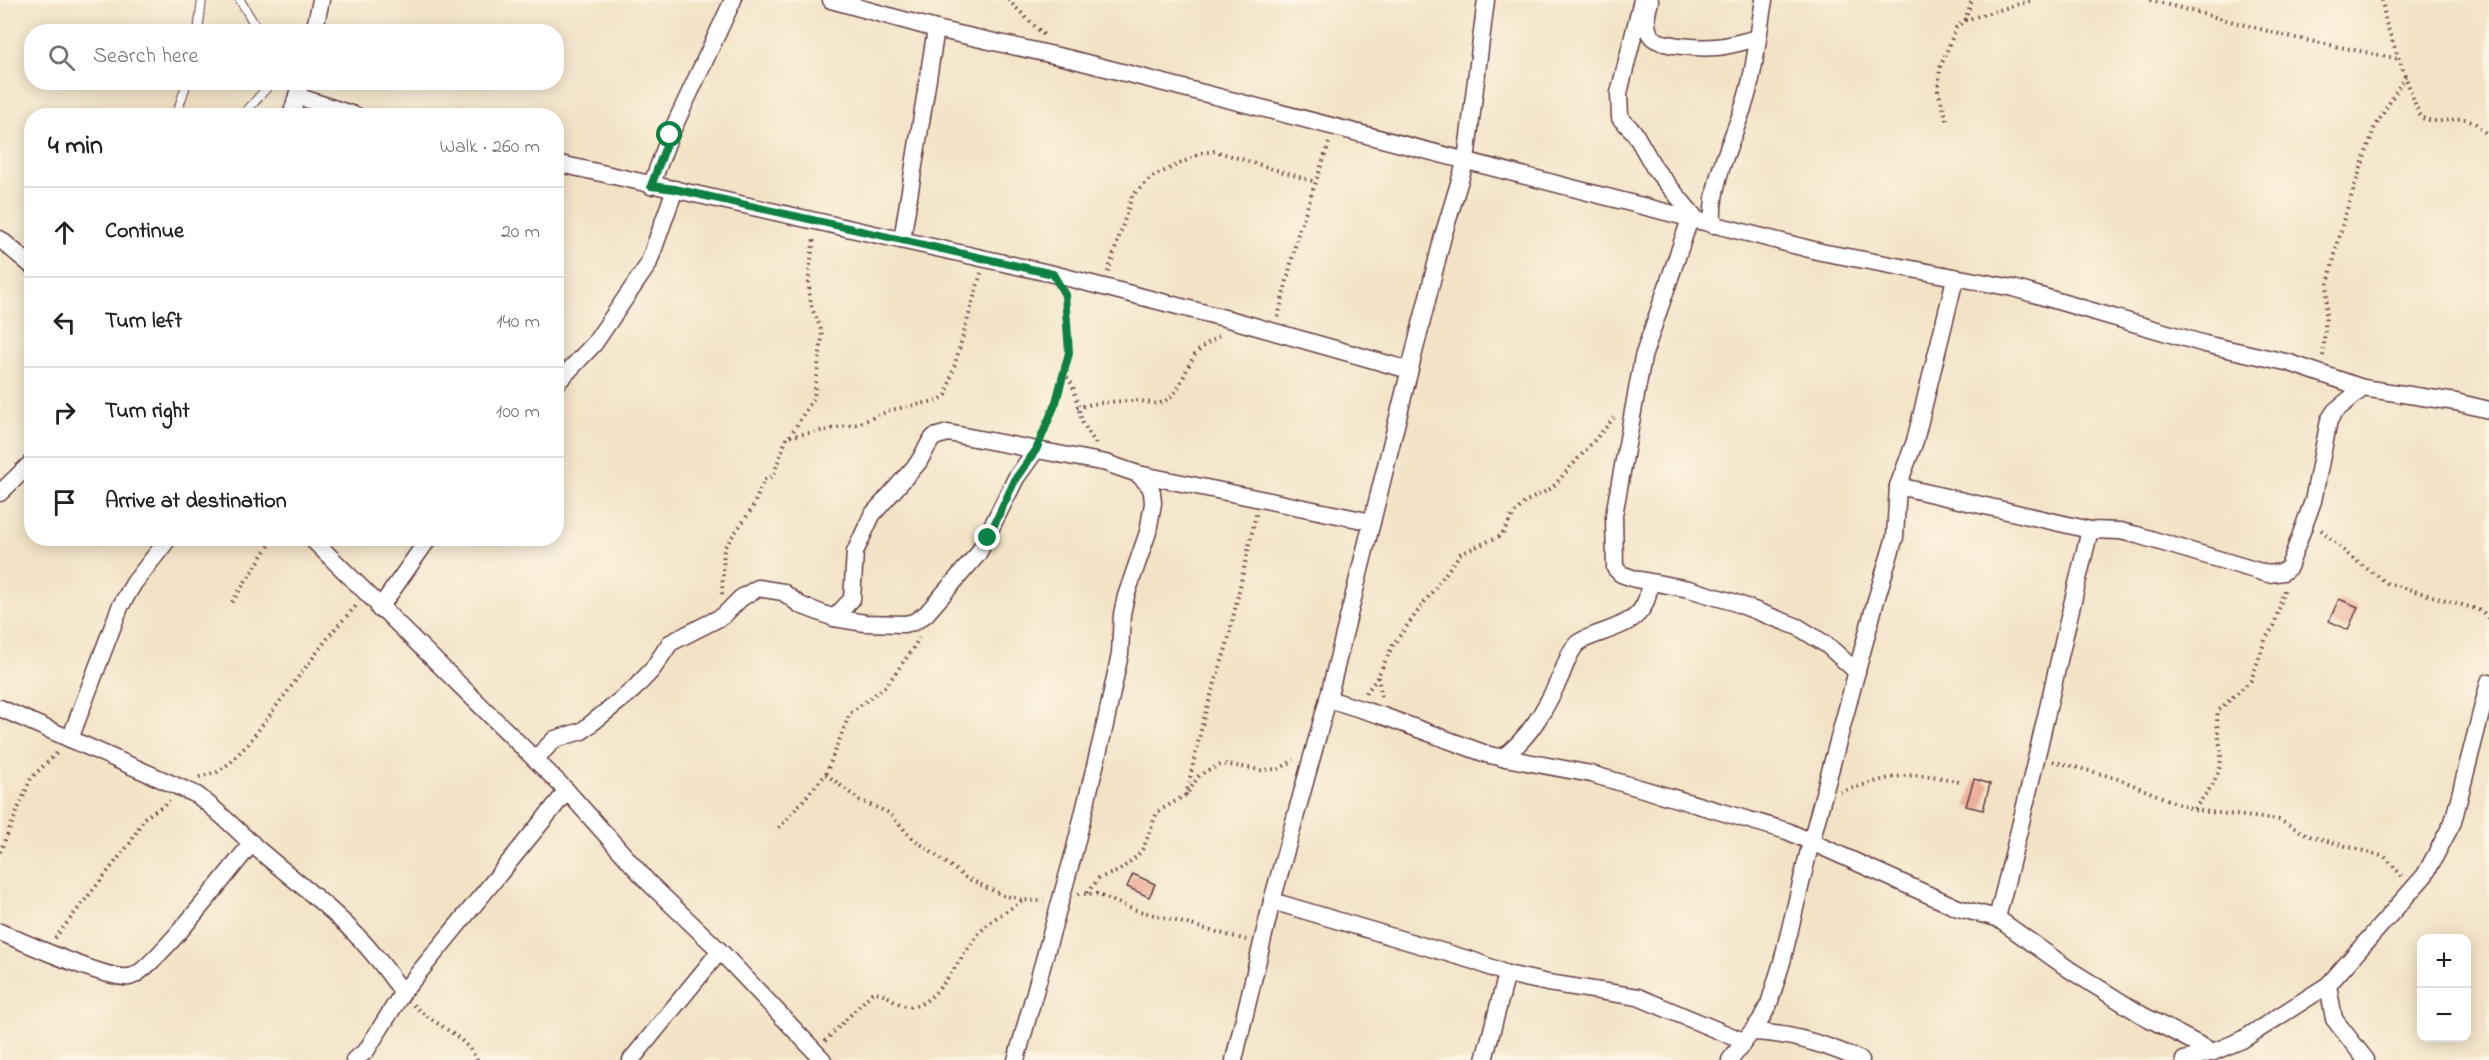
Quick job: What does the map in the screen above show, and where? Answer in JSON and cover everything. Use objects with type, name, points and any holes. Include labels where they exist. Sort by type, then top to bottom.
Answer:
[{"type":"street","points":[[316,24],[321,0]]},
{"type":"street","points":[[651,186],[670,135],[733,0]]},
{"type":"street","points":[[831,0],[936,29],[1067,58],[1821,252],[1955,279],[2013,288],[2185,338],[2290,363],[2363,388],[2456,402],[2489,410]]},
{"type":"street","points":[[1234,1060],[1272,901],[1328,699],[1443,236],[1466,160],[1486,0]]},
{"type":"street","points":[[1641,0],[1619,93],[1620,118],[1634,132],[1655,169],[1700,221]]},
{"type":"street","points":[[1651,0],[1647,14],[1650,34],[1661,42],[1692,47],[1717,47],[1758,38]]},
{"type":"street","points":[[1764,0],[1745,103],[1716,180],[1711,205],[1700,221],[1643,357],[1614,515],[1615,568],[1621,574],[1689,589],[1733,602],[1798,627],[1827,645],[1857,672]]},
{"type":"street","points":[[902,240],[936,29]]},
{"type":"street","points":[[293,108],[299,90]]},
{"type":"street","points":[[301,90],[340,108]]},
{"type":"street","points":[[564,165],[1053,274],[1236,321],[1409,370]]},
{"type":"street","points":[[564,376],[594,344],[648,265],[675,189]]},
{"type":"street","points":[[0,239],[24,259]]},
{"type":"street","points":[[1730,1060],[1769,1004],[1782,962],[1811,842],[1895,537],[1899,486],[1918,431],[1955,279]]},
{"type":"street","points":[[1899,486],[2090,530],[2120,531],[2137,535],[2268,574],[2283,572],[2289,567],[2313,501],[2329,420],[2335,411],[2363,388]]},
{"type":"street","points":[[834,618],[852,599],[855,552],[872,515],[918,463],[934,437],[956,433],[1109,464],[1138,474],[1372,522]]},
{"type":"street","points":[[535,759],[555,739],[582,731],[633,690],[652,670],[670,643],[723,616],[741,598],[758,588],[783,592],[800,605],[834,618],[865,623],[914,622],[926,614],[978,554],[1016,478],[1036,450]]},
{"type":"street","points":[[0,494],[24,470]]},
{"type":"street","points":[[1016,1060],[1061,899],[1113,688],[1123,640],[1122,614],[1126,596],[1148,532],[1153,503],[1152,492],[1149,485],[1138,474]]},
{"type":"street","points":[[1997,918],[2038,757],[2059,656],[2090,530]]},
{"type":"street","points":[[70,739],[120,607],[134,583],[163,546]]},
{"type":"street","points":[[319,546],[380,609],[567,791],[648,882],[720,951],[818,1056]]},
{"type":"street","points":[[380,609],[423,546]]},
{"type":"street","points":[[1502,758],[1520,744],[1529,731],[1551,697],[1578,644],[1633,619],[1647,602],[1649,582]]},
{"type":"street","points":[[2184,1060],[2242,1040],[2328,985],[2425,875],[2453,822],[2489,682]]},
{"type":"street","points":[[1328,699],[1502,758],[1591,774],[1787,831],[1958,908],[1997,918],[2070,970],[2142,1015],[2212,1052]]},
{"type":"street","points":[[0,708],[70,739],[193,785],[252,843],[356,935],[402,992]]},
{"type":"street","points":[[354,1060],[366,1051],[402,992],[567,791]]},
{"type":"street","points":[[0,932],[121,978],[139,975],[164,949],[252,843]]},
{"type":"street","points":[[1272,901],[1474,961],[1507,974],[1638,998],[1748,1036],[1789,1036],[1813,1042],[1861,1060]]},
{"type":"street","points":[[631,1060],[720,951]]},
{"type":"street","points":[[1484,1060],[1507,974]]},
{"type":"street","points":[[2328,985],[2334,1019],[2366,1060]]},
{"type":"street","points":[[1769,1004],[1774,1017],[1789,1036]]},
{"type":"lane","points":[[199,24],[202,0]]},
{"type":"lane","points":[[240,0],[254,24]]},
{"type":"lane","points":[[179,108],[184,90]]},
{"type":"lane","points":[[249,108],[265,90]]},
{"type":"path","points":[[1008,0],[1067,58]]},
{"type":"path","points":[[1965,20],[1972,0]]},
{"type":"path","points":[[1947,120],[1938,91],[1940,69],[1956,28],[1965,20],[2033,0]]},
{"type":"path","points":[[2150,0],[2291,37],[2399,59]]},
{"type":"path","points":[[2382,0],[2386,23],[2420,117],[2431,121],[2447,122],[2460,119],[2469,120],[2489,136]]},
{"type":"path","points":[[2322,373],[2328,283],[2344,218],[2374,129],[2405,76]]},
{"type":"path","points":[[1275,332],[1298,234],[1334,127]]},
{"type":"path","points":[[1104,287],[1127,205],[1132,196],[1152,177],[1202,153],[1215,152],[1316,182]]},
{"type":"path","points":[[723,616],[724,548],[752,509],[764,480],[772,476],[785,439],[814,397],[822,332],[811,305],[807,269],[816,221]]},
{"type":"path","points":[[789,436],[858,424],[891,410],[939,400],[946,395],[985,259]]},
{"type":"path","points":[[1036,450],[1056,402],[1069,353],[1065,295],[1053,274]]},
{"type":"path","points":[[1077,408],[1090,404],[1139,400],[1156,404],[1163,401],[1170,397],[1180,385],[1193,357],[1236,321]]},
{"type":"path","points":[[1064,372],[1072,386],[1082,422],[1109,464]]},
{"type":"path","points":[[1348,705],[1368,691],[1393,645],[1460,554],[1502,535],[1513,515],[1525,502],[1552,488],[1616,415]]},
{"type":"path","points":[[1186,795],[1204,717],[1229,636],[1259,499]]},
{"type":"path","points":[[2307,518],[2352,558],[2387,583],[2473,608],[2481,611],[2489,619]]},
{"type":"path","points":[[232,603],[269,546]]},
{"type":"path","points":[[2193,810],[2216,781],[2220,771],[2218,711],[2251,680],[2266,638],[2274,626],[2289,567]]},
{"type":"path","points":[[45,950],[131,842],[144,818],[230,763],[248,744],[333,631],[367,595]]},
{"type":"path","points":[[779,828],[826,774],[847,718],[854,709],[886,687],[898,671],[918,639],[926,614]]},
{"type":"path","points":[[0,852],[31,777],[70,739]]},
{"type":"path","points":[[1087,893],[1099,878],[1119,871],[1138,855],[1144,847],[1157,812],[1186,795],[1199,777],[1214,766],[1223,764],[1261,770],[1279,769],[1291,762],[1317,739]]},
{"type":"path","points":[[2038,757],[2116,778],[2193,810],[2272,818],[2310,836],[2385,857],[2412,890]]},
{"type":"path","points":[[826,774],[859,800],[889,813],[911,837],[965,877],[984,887],[1023,900],[1061,899],[1087,893],[1107,898],[1132,909],[1261,944]]},
{"type":"path","points":[[1822,803],[1837,794],[1909,774],[1935,775],[1959,782]]},
{"type":"path","points":[[818,1056],[872,993],[880,993],[906,1007],[916,1006],[926,1001],[962,959],[985,927],[1023,900]]},
{"type":"path","points":[[402,992],[423,1015],[463,1040],[477,1060]]},
{"type":"building","points":[[2339,599],[2358,607],[2348,630],[2329,621]]},
{"type":"building","points":[[1974,779],[1990,784],[1983,810],[1966,806]]},
{"type":"building","points":[[1133,874],[1155,884],[1149,897],[1127,887]]},
{"type":"route","points":[[670,135],[651,186],[675,189],[1053,274],[1065,295],[1069,353],[1056,402],[1036,450],[1016,478],[988,538]]}]
